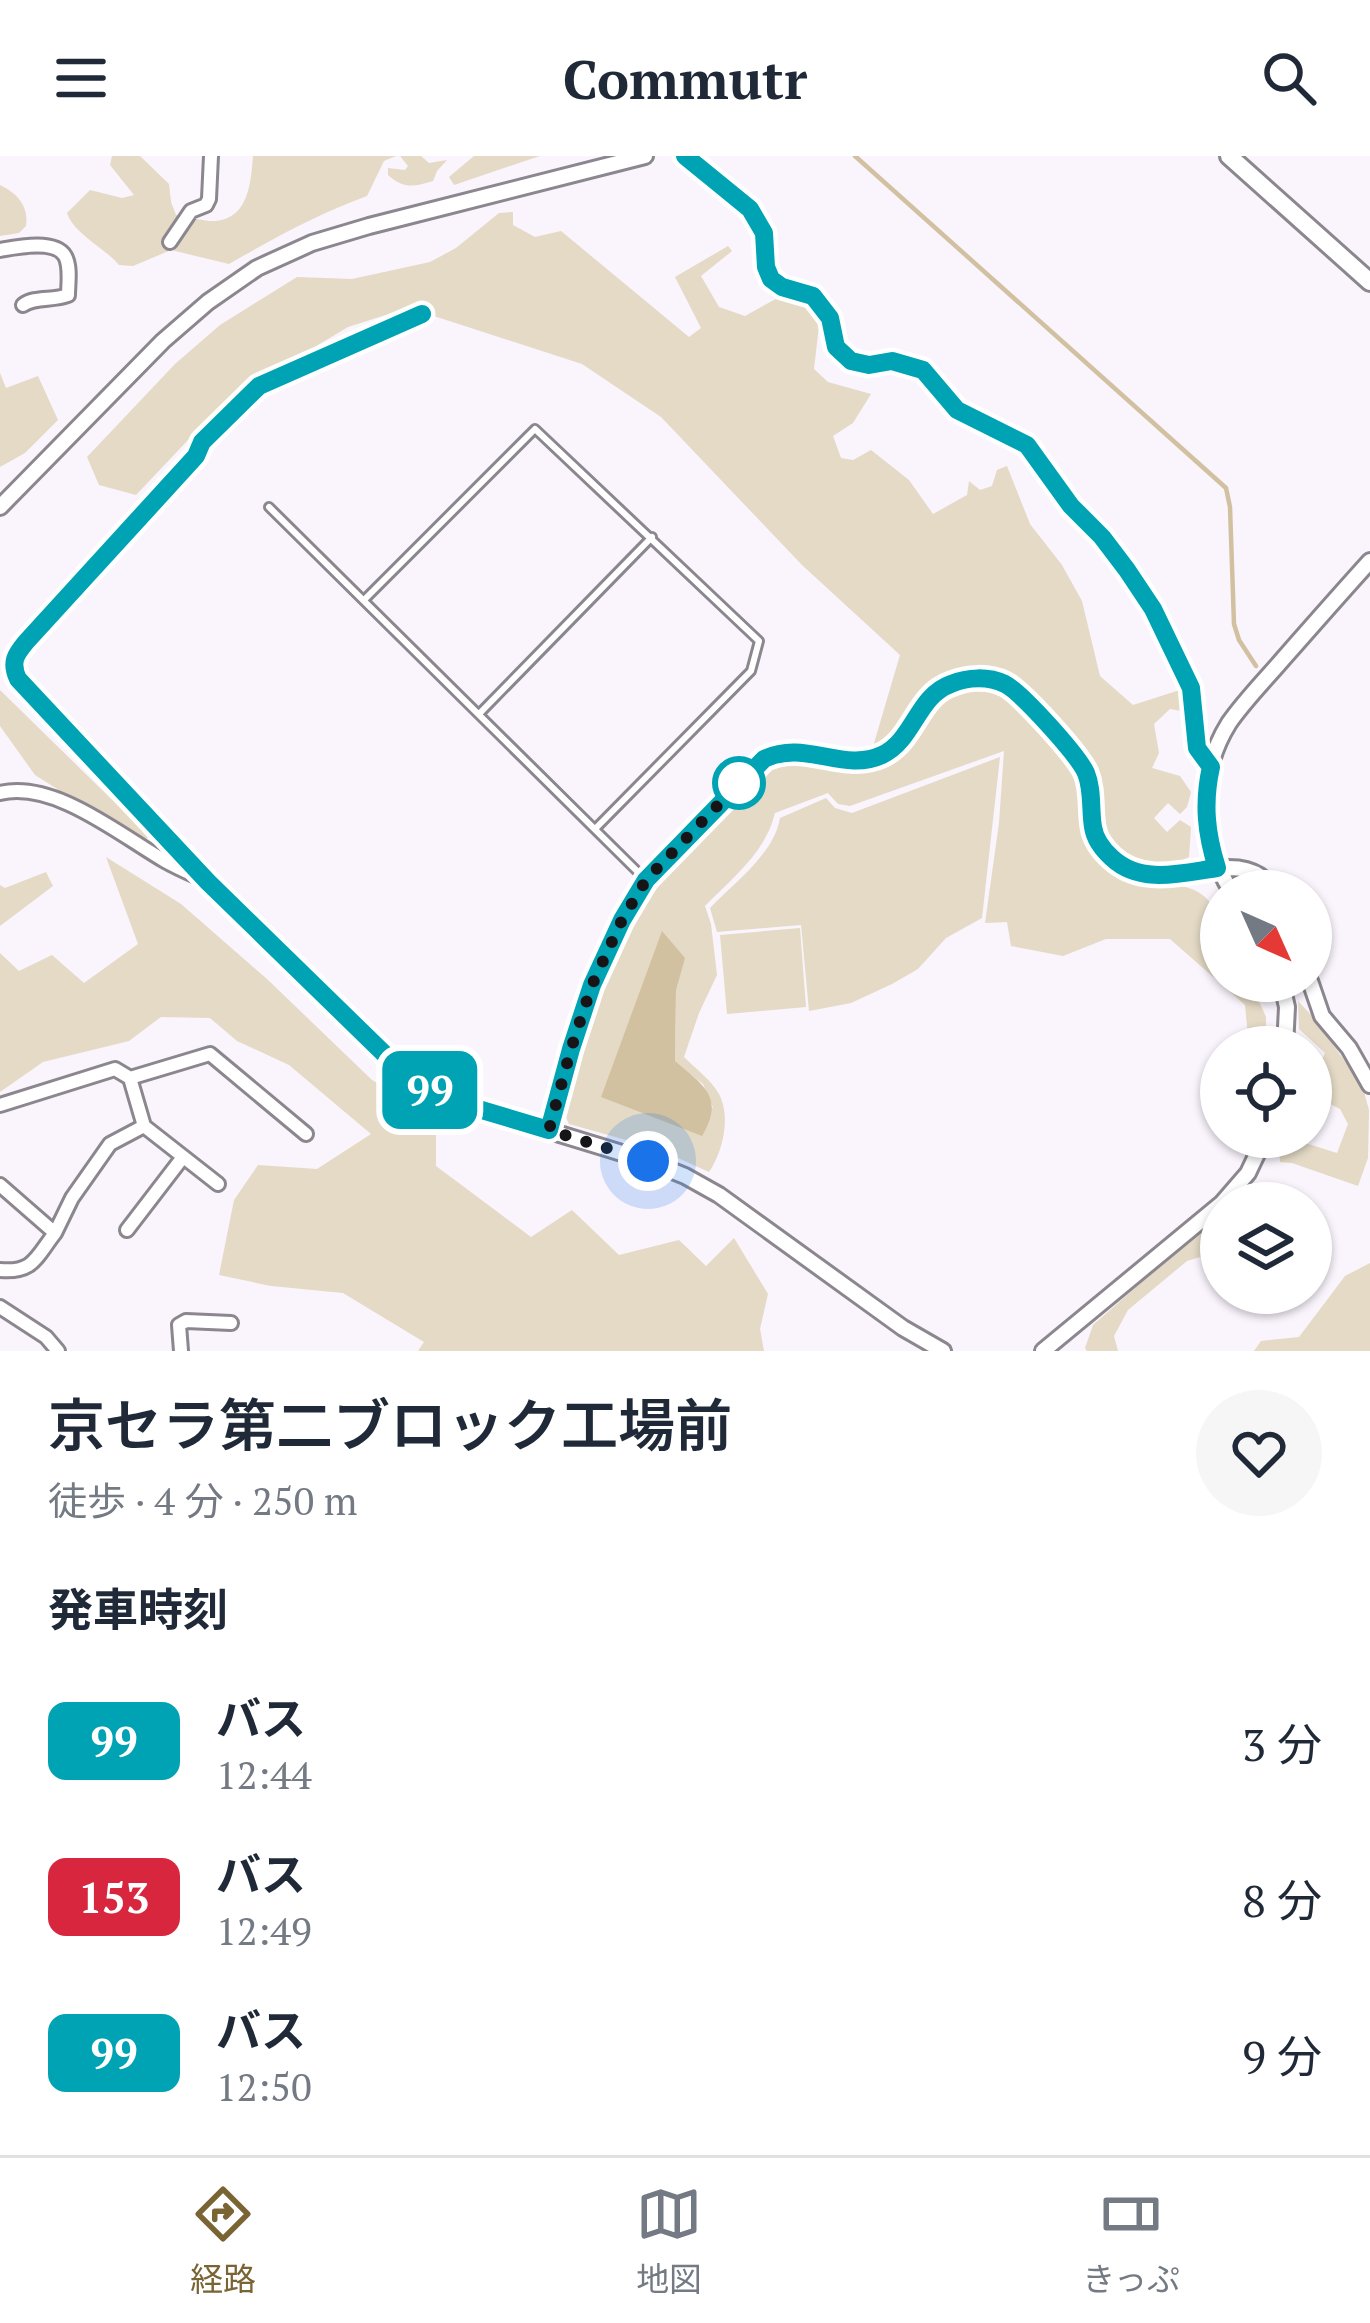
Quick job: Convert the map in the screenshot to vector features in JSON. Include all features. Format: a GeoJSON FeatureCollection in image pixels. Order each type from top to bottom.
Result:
{"type":"FeatureCollection","features":[{"type":"Feature","properties":{"kind":"main road"},"geometry":{"type":"LineString","coordinates":[[1229,156],[1370,282]]}},
{"type":"Feature","properties":{"kind":"street"},"geometry":{"type":"LineString","coordinates":[[170,242],[190,211],[209,199],[211,156]]}},
{"type":"Feature","properties":{"kind":"street"},"geometry":{"type":"LineString","coordinates":[[0,507],[163,341],[257,268],[312,243],[369,226],[645,156]]}},
{"type":"Feature","properties":{"kind":"street"},"geometry":{"type":"LineString","coordinates":[[685,156],[750,209],[764,233],[771,279],[813,296],[830,318],[836,347],[851,361],[869,365],[892,361],[923,370],[957,410],[1027,445],[1153,609],[1191,688],[1197,748],[1211,767]]}},
{"type":"Feature","properties":{"kind":"street"},"geometry":{"type":"LineString","coordinates":[[0,250],[57,248],[64,254],[68,296],[22,305]]}},
{"type":"Feature","properties":{"kind":"street"},"geometry":{"type":"LineString","coordinates":[[1217,868],[1207,831],[1206,787],[1226,728],[1370,561]]}},
{"type":"Feature","properties":{"kind":"street"},"geometry":{"type":"LineString","coordinates":[[549,1130],[592,985],[646,880],[764,759],[794,750],[848,759],[880,756],[906,734],[939,689],[982,678],[1008,685],[1078,758],[1090,787],[1094,835],[1115,861],[1138,873],[1164,876],[1217,868],[1248,870]]}},
{"type":"Feature","properties":{"kind":"street"},"geometry":{"type":"LineString","coordinates":[[0,793],[39,793],[68,803],[208,882],[406,1075],[445,1099],[685,1176],[943,1351]]}},
{"type":"Feature","properties":{"kind":"street"},"geometry":{"type":"LineString","coordinates":[[1317,1002],[1370,1084]]}},
{"type":"Feature","properties":{"kind":"street"},"geometry":{"type":"LineString","coordinates":[[130,1078],[210,1054],[306,1134]]}},
{"type":"Feature","properties":{"kind":"street"},"geometry":{"type":"LineString","coordinates":[[0,1105],[115,1069],[130,1078],[144,1126],[218,1184]]}},
{"type":"Feature","properties":{"kind":"street"},"geometry":{"type":"LineString","coordinates":[[0,1270],[23,1270],[35,1263],[110,1144],[144,1126]]}},
{"type":"Feature","properties":{"kind":"street"},"geometry":{"type":"LineString","coordinates":[[127,1230],[183,1157]]}},
{"type":"Feature","properties":{"kind":"street"},"geometry":{"type":"LineString","coordinates":[[0,1185],[55,1233]]}},
{"type":"Feature","properties":{"kind":"street"},"geometry":{"type":"LineString","coordinates":[[1042,1351],[1200,1220]]}},
{"type":"Feature","properties":{"kind":"street"},"geometry":{"type":"LineString","coordinates":[[0,1307],[46,1337],[58,1351]]}},
{"type":"Feature","properties":{"kind":"street"},"geometry":{"type":"LineString","coordinates":[[181,1351],[179,1325],[186,1321],[231,1323]]}},
{"type":"Feature","properties":{"kind":"lane"},"geometry":{"type":"LineString","coordinates":[[208,882],[18,679],[15,655],[196,456],[202,442],[259,386],[422,314]]}},
{"type":"Feature","properties":{"kind":"lane"},"geometry":{"type":"LineString","coordinates":[[364,600],[535,429],[759,641],[751,671],[596,829]]}},
{"type":"Feature","properties":{"kind":"lane"},"geometry":{"type":"LineString","coordinates":[[269,507],[646,880]]}},
{"type":"Feature","properties":{"kind":"lane"},"geometry":{"type":"LineString","coordinates":[[479,713],[652,537]]}},
{"type":"Feature","properties":{"kind":"shaded area"},"geometry":{"type":"Polygon","coordinates":[[[112,156],[140,156],[169,184],[176,215],[211,221],[227,218],[242,206],[253,156],[396,156],[384,161],[367,196],[229,264],[171,250],[133,266],[119,265],[67,213],[90,190],[122,198],[134,195],[110,165],[112,156]]]}},
{"type":"Feature","properties":{"kind":"shaded area"},"geometry":{"type":"Polygon","coordinates":[[[400,156],[421,156],[429,163],[447,160],[433,181],[409,186],[388,175],[388,168],[405,170],[408,166],[400,156]]]}},
{"type":"Feature","properties":{"kind":"shaded area"},"geometry":{"type":"Polygon","coordinates":[[[474,156],[540,156],[454,185],[449,177],[474,156]]]}},
{"type":"Feature","properties":{"kind":"shaded area"},"geometry":{"type":"Polygon","coordinates":[[[0,185],[24,206],[26,226],[19,233],[0,236],[0,185]]]}},
{"type":"Feature","properties":{"kind":"shaded area"},"geometry":{"type":"Polygon","coordinates":[[[513,212],[513,225],[535,237],[561,231],[689,337],[701,328],[675,277],[728,246],[732,251],[701,276],[719,307],[745,316],[783,295],[809,300],[820,317],[814,369],[828,382],[871,394],[853,423],[833,436],[841,458],[853,460],[871,450],[909,480],[933,514],[967,495],[969,481],[980,490],[992,486],[997,470],[1007,466],[1030,524],[1082,601],[1100,676],[1133,705],[1183,689],[1188,699],[1187,712],[1170,709],[1154,724],[1159,753],[1152,768],[1180,776],[1191,792],[1180,814],[1168,803],[1154,818],[1167,832],[1180,820],[1191,827],[1189,857],[1165,868],[1152,884],[1181,886],[1200,894],[1200,965],[1170,939],[1106,939],[1063,956],[1011,946],[1007,922],[985,923],[1004,751],[850,806],[838,804],[828,793],[775,813],[756,852],[705,906],[717,975],[684,1057],[712,1084],[723,1103],[724,1134],[709,1172],[658,1149],[569,1124],[564,1113],[601,995],[626,939],[658,886],[746,786],[770,766],[799,759],[860,770],[872,750],[900,655],[802,565],[661,417],[582,364],[434,316],[417,305],[348,327],[225,401],[136,495],[99,485],[87,457],[175,364],[220,325],[297,277],[352,279],[430,262],[456,248],[499,213],[513,212]],[[676,989],[602,1096],[713,1108],[703,1084],[675,1062],[676,989]]]}},
{"type":"Feature","properties":{"kind":"shaded area"},"geometry":{"type":"Polygon","coordinates":[[[0,373],[6,388],[38,376],[58,420],[25,453],[0,467],[0,373]]]}},
{"type":"Feature","properties":{"kind":"shaded area"},"geometry":{"type":"Polygon","coordinates":[[[0,690],[149,836],[143,843],[35,775],[0,726],[0,690]]]}},
{"type":"Feature","properties":{"kind":"shaded area"},"geometry":{"type":"Polygon","coordinates":[[[1000,757],[982,918],[946,938],[918,969],[851,1003],[809,1011],[801,925],[717,932],[710,908],[762,855],[780,818],[826,798],[835,808],[852,813],[1000,757]]]}},
{"type":"Feature","properties":{"kind":"shaded area"},"geometry":{"type":"Polygon","coordinates":[[[106,857],[181,904],[372,1080],[436,1117],[436,1166],[531,1237],[572,1210],[619,1255],[679,1240],[706,1266],[734,1238],[768,1294],[760,1329],[764,1351],[418,1351],[424,1342],[343,1293],[219,1275],[234,1200],[258,1165],[317,1169],[371,1134],[289,1065],[237,1041],[210,1018],[161,1017],[129,1041],[43,1062],[0,1092],[0,953],[19,971],[52,955],[84,983],[138,944],[106,857]]]}},
{"type":"Feature","properties":{"kind":"shaded area"},"geometry":{"type":"Polygon","coordinates":[[[46,872],[53,886],[0,926],[0,885],[5,888],[46,872]]]}},
{"type":"Feature","properties":{"kind":"shaded area"},"geometry":{"type":"Polygon","coordinates":[[[800,928],[806,1007],[727,1014],[720,935],[800,928]]]}},
{"type":"Feature","properties":{"kind":"shaded area"},"geometry":{"type":"Polygon","coordinates":[[[662,931],[685,958],[676,990],[675,1061],[708,1093],[712,1111],[702,1136],[601,1097],[662,931]]]}},
{"type":"Feature","properties":{"kind":"shaded area"},"geometry":{"type":"Polygon","coordinates":[[[1242,1002],[1259,1002],[1266,1026],[1247,1026],[1242,1002]]]}},
{"type":"Feature","properties":{"kind":"shaded area"},"geometry":{"type":"Polygon","coordinates":[[[1298,1002],[1319,1026],[1299,1026],[1298,1002]]]}},
{"type":"Feature","properties":{"kind":"shaded area"},"geometry":{"type":"Polygon","coordinates":[[[1332,1043],[1362,1085],[1369,1110],[1368,1158],[1358,1186],[1280,1162],[1280,1158],[1332,1158],[1348,1124],[1332,1105],[1332,1043]]]}},
{"type":"Feature","properties":{"kind":"shaded area"},"geometry":{"type":"Polygon","coordinates":[[[1200,1235],[1200,1257],[1187,1261],[1128,1310],[1114,1336],[1118,1351],[1087,1351],[1093,1325],[1200,1235]]]}},
{"type":"Feature","properties":{"kind":"shaded area"},"geometry":{"type":"Polygon","coordinates":[[[1370,1263],[1370,1351],[1254,1351],[1261,1341],[1299,1337],[1316,1314],[1332,1314],[1332,1293],[1345,1276],[1370,1263]]]}},
{"type":"Feature","properties":{"kind":"waterway"},"geometry":{"type":"LineString","coordinates":[[855,156],[1226,488],[1234,624],[1256,666]]}},
{"type":"Feature","properties":{"kind":"bus line","name":"99"},"geometry":{"type":"LineString","coordinates":[[422,314],[259,386],[202,442],[196,456],[26,642],[13,665],[18,679],[208,882],[406,1075],[445,1099],[549,1130],[592,985],[646,880],[764,759],[794,750],[860,760],[880,756],[906,734],[939,689],[966,679],[1008,685],[1078,758],[1090,787],[1094,835],[1115,861],[1138,873],[1164,876],[1217,868],[1205,808],[1211,767],[1197,748],[1191,688],[1153,609],[1127,570],[1071,506],[1027,445],[957,410],[923,370],[892,361],[869,365],[851,361],[836,347],[830,318],[813,296],[771,279],[764,233],[750,209],[685,156]]}},
{"type":"Feature","properties":{"kind":"route"},"geometry":{"type":"LineString","coordinates":[[648,1161],[549,1130],[592,985],[622,920],[646,880],[746,776],[739,783]]}}]}
